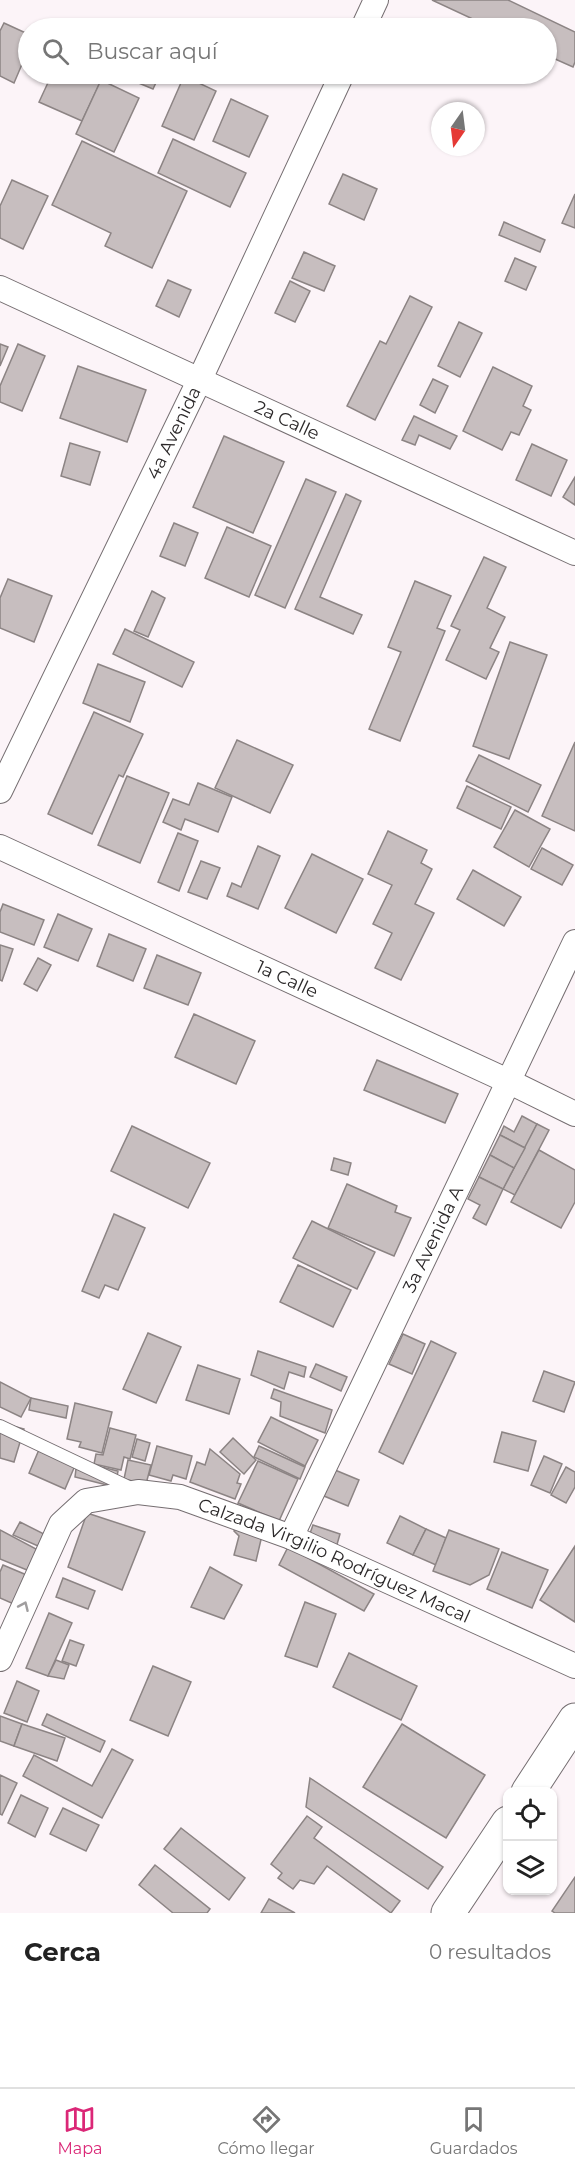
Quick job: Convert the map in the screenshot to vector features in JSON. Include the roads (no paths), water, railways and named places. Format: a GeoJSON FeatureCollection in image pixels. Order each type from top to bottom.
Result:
{"type":"FeatureCollection","features":[{"type":"Feature","properties":{"kind":"street"},"geometry":{"type":"LineString","coordinates":[[368,18],[376,0]]}},
{"type":"Feature","properties":{"kind":"street","name":"4a Avenida"},"geometry":{"type":"LineString","coordinates":[[0,791],[200,379],[337,84]]}},
{"type":"Feature","properties":{"kind":"street","name":"2a Calle"},"geometry":{"type":"LineString","coordinates":[[0,288],[575,553]]}},
{"type":"Feature","properties":{"kind":"street","name":"1a Calle"},"geometry":{"type":"LineString","coordinates":[[0,847],[575,1114]]}},
{"type":"Feature","properties":{"kind":"street","name":"3a Avenida A"},"geometry":{"type":"LineString","coordinates":[[291,1537],[575,942]]}},
{"type":"Feature","properties":{"kind":"street","name":"Calzada Virgilio Rodríguez Macal"},"geometry":{"type":"LineString","coordinates":[[0,1659],[61,1524],[86,1501],[138,1492],[180,1497],[291,1537],[575,1666]]}},
{"type":"Feature","properties":{"kind":"street"},"geometry":{"type":"LineString","coordinates":[[531,1787],[575,1720]]}},
{"type":"Feature","properties":{"kind":"street"},"geometry":{"type":"LineString","coordinates":[[448,1913],[503,1828]]}},
{"type":"Feature","properties":{"kind":"lane"},"geometry":{"type":"LineString","coordinates":[[0,1426],[138,1492]]}}]}
